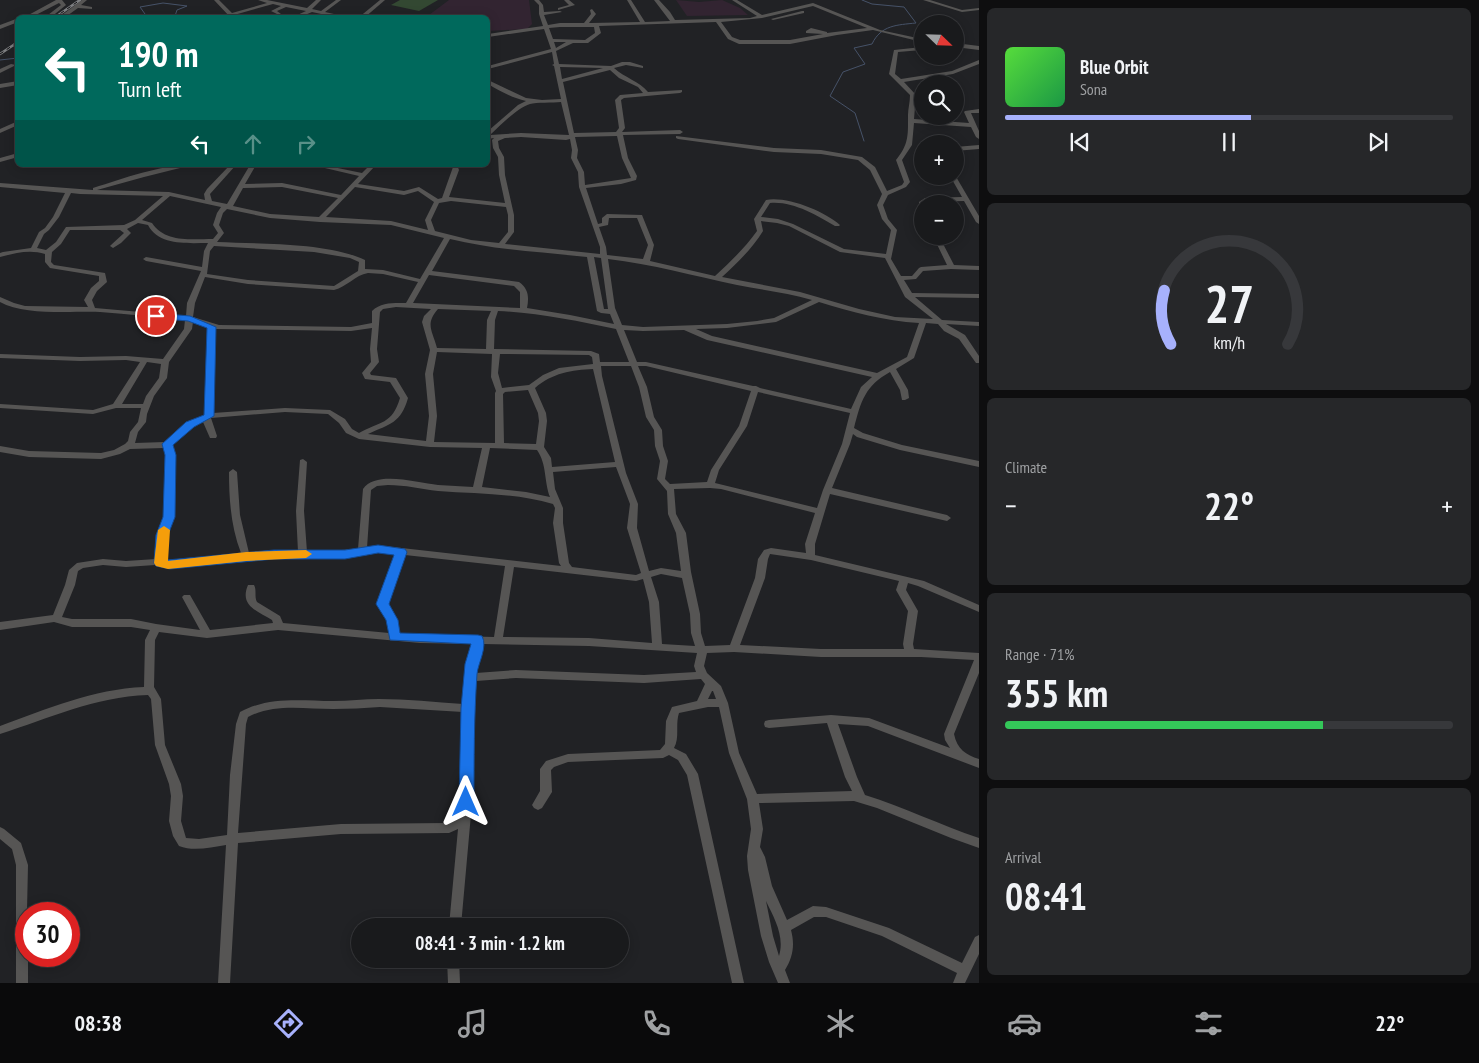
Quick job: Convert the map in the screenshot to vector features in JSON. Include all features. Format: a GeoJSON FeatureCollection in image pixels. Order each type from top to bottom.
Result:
{"type":"FeatureCollection","features":[{"type":"Feature","properties":{"kind":"street"},"geometry":{"type":"LineString","coordinates":[[0,0],[6,0]]}},
{"type":"Feature","properties":{"kind":"street"},"geometry":{"type":"LineString","coordinates":[[31,15],[60,0],[64,5],[50,15]]}},
{"type":"Feature","properties":{"kind":"street"},"geometry":{"type":"LineString","coordinates":[[64,15],[85,0]]}},
{"type":"Feature","properties":{"kind":"street"},"geometry":{"type":"LineString","coordinates":[[216,0],[231,15]]}},
{"type":"Feature","properties":{"kind":"street"},"geometry":{"type":"LineString","coordinates":[[260,0],[274,1],[338,15]]}},
{"type":"Feature","properties":{"kind":"street"},"geometry":{"type":"LineString","coordinates":[[299,15],[310,9],[319,0]]}},
{"type":"Feature","properties":{"kind":"street"},"geometry":{"type":"LineString","coordinates":[[323,11],[339,0]]}},
{"type":"Feature","properties":{"kind":"street"},"geometry":{"type":"LineString","coordinates":[[364,15],[383,0]]}},
{"type":"Feature","properties":{"kind":"street"},"geometry":{"type":"LineString","coordinates":[[536,0],[541,2],[542,16],[551,40],[575,150],[574,158],[581,172],[582,186],[603,246],[608,291],[613,312],[643,387],[650,417],[658,430],[659,446],[664,461],[661,479],[672,494],[673,520],[681,533],[686,575],[695,614],[696,633],[701,650],[699,666],[707,679],[717,689],[723,702],[734,753],[753,799],[757,829],[753,856],[754,870],[767,936],[784,983]]}},
{"type":"Feature","properties":{"kind":"street"},"geometry":{"type":"LineString","coordinates":[[542,16],[573,5],[566,0]]}},
{"type":"Feature","properties":{"kind":"street"},"geometry":{"type":"LineString","coordinates":[[629,0],[640,23]]}},
{"type":"Feature","properties":{"kind":"street"},"geometry":{"type":"LineString","coordinates":[[656,0],[673,21]]}},
{"type":"Feature","properties":{"kind":"street"},"geometry":{"type":"LineString","coordinates":[[734,0],[763,18]]}},
{"type":"Feature","properties":{"kind":"street"},"geometry":{"type":"LineString","coordinates":[[738,0],[743,5]]}},
{"type":"Feature","properties":{"kind":"street"},"geometry":{"type":"LineString","coordinates":[[803,0],[813,2],[873,29],[914,42]]}},
{"type":"Feature","properties":{"kind":"street"},"geometry":{"type":"LineString","coordinates":[[926,0],[963,11],[979,8]]}},
{"type":"Feature","properties":{"kind":"street"},"geometry":{"type":"LineString","coordinates":[[235,15],[274,1]]}},
{"type":"Feature","properties":{"kind":"street"},"geometry":{"type":"LineString","coordinates":[[763,18],[813,2]]}},
{"type":"Feature","properties":{"kind":"street"},"geometry":{"type":"LineString","coordinates":[[280,14],[273,11],[286,5]]}},
{"type":"Feature","properties":{"kind":"street"},"geometry":{"type":"LineString","coordinates":[[77,6],[90,8]]}},
{"type":"Feature","properties":{"kind":"street"},"geometry":{"type":"LineString","coordinates":[[592,10],[594,14],[586,23],[593,25],[598,33]]}},
{"type":"Feature","properties":{"kind":"street"},"geometry":{"type":"LineString","coordinates":[[490,35],[560,25],[750,19],[802,12]]}},
{"type":"Feature","properties":{"kind":"street"},"geometry":{"type":"LineString","coordinates":[[542,16],[560,25]]}},
{"type":"Feature","properties":{"kind":"street"},"geometry":{"type":"LineString","coordinates":[[717,20],[730,38],[735,41],[790,42],[830,34],[873,29]]}},
{"type":"Feature","properties":{"kind":"street"},"geometry":{"type":"LineString","coordinates":[[0,27],[15,21]]}},
{"type":"Feature","properties":{"kind":"street"},"geometry":{"type":"LineString","coordinates":[[551,40],[586,42],[598,33],[640,23]]}},
{"type":"Feature","properties":{"kind":"street"},"geometry":{"type":"LineString","coordinates":[[490,67],[553,50],[571,42]]}},
{"type":"Feature","properties":{"kind":"street"},"geometry":{"type":"LineString","coordinates":[[914,45],[899,49],[895,52],[892,74],[913,94],[911,145],[907,153],[899,160],[907,178],[906,185],[885,194],[880,205],[885,219],[894,230],[889,263],[908,295],[939,322],[967,342],[974,357],[979,362]]}},
{"type":"Feature","properties":{"kind":"street"},"geometry":{"type":"LineString","coordinates":[[964,46],[979,48]]}},
{"type":"Feature","properties":{"kind":"street"},"geometry":{"type":"LineString","coordinates":[[900,81],[953,72],[979,62]]}},
{"type":"Feature","properties":{"kind":"street"},"geometry":{"type":"LineString","coordinates":[[560,81],[622,64],[636,64],[641,67]]}},
{"type":"Feature","properties":{"kind":"street"},"geometry":{"type":"LineString","coordinates":[[0,71],[13,65]]}},
{"type":"Feature","properties":{"kind":"street"},"geometry":{"type":"LineString","coordinates":[[555,65],[611,68],[621,77],[640,86],[647,94]]}},
{"type":"Feature","properties":{"kind":"street"},"geometry":{"type":"LineString","coordinates":[[490,83],[529,102],[542,103],[564,100]]}},
{"type":"Feature","properties":{"kind":"street"},"geometry":{"type":"LineString","coordinates":[[0,86],[15,84]]}},
{"type":"Feature","properties":{"kind":"street"},"geometry":{"type":"LineString","coordinates":[[618,133],[622,128],[618,100],[623,96],[680,92]]}},
{"type":"Feature","properties":{"kind":"street"},"geometry":{"type":"LineString","coordinates":[[490,133],[520,106],[529,102]]}},
{"type":"Feature","properties":{"kind":"street"},"geometry":{"type":"LineString","coordinates":[[979,111],[967,111],[979,137]]}},
{"type":"Feature","properties":{"kind":"street"},"geometry":{"type":"LineString","coordinates":[[912,121],[975,126]]}},
{"type":"Feature","properties":{"kind":"street"},"geometry":{"type":"LineString","coordinates":[[0,131],[15,124]]}},
{"type":"Feature","properties":{"kind":"street"},"geometry":{"type":"LineString","coordinates":[[570,128],[585,133]]}},
{"type":"Feature","properties":{"kind":"street"},"geometry":{"type":"LineString","coordinates":[[490,135],[568,138],[572,135],[585,133],[679,134],[774,150],[821,152],[860,158],[876,172],[885,194]]}},
{"type":"Feature","properties":{"kind":"street"},"geometry":{"type":"LineString","coordinates":[[582,186],[634,179],[618,133]]}},
{"type":"Feature","properties":{"kind":"street"},"geometry":{"type":"LineString","coordinates":[[500,246],[511,232],[501,157],[497,152],[494,141],[503,137]]}},
{"type":"Feature","properties":{"kind":"street"},"geometry":{"type":"LineString","coordinates":[[964,148],[979,147]]}},
{"type":"Feature","properties":{"kind":"street"},"geometry":{"type":"LineString","coordinates":[[0,160],[15,156]]}},
{"type":"Feature","properties":{"kind":"street"},"geometry":{"type":"LineString","coordinates":[[82,192],[180,167]]}},
{"type":"Feature","properties":{"kind":"street"},"geometry":{"type":"LineString","coordinates":[[209,202],[208,190],[231,167]]}},
{"type":"Feature","properties":{"kind":"street"},"geometry":{"type":"LineString","coordinates":[[0,449],[29,454],[100,456],[117,452],[128,446],[132,441],[134,432],[142,422],[142,414],[146,406],[163,378],[165,362],[188,329],[191,303],[204,272],[207,251],[212,242],[222,232],[216,225],[220,213],[227,207],[252,167]]}},
{"type":"Feature","properties":{"kind":"street"},"geometry":{"type":"LineString","coordinates":[[323,167],[361,176]]}},
{"type":"Feature","properties":{"kind":"street"},"geometry":{"type":"LineString","coordinates":[[320,220],[371,167]]}},
{"type":"Feature","properties":{"kind":"street"},"geometry":{"type":"LineString","coordinates":[[444,199],[456,173],[455,167]]}},
{"type":"Feature","properties":{"kind":"street"},"geometry":{"type":"LineString","coordinates":[[0,185],[82,192],[169,194],[270,216],[391,223],[448,237],[500,246],[603,255],[646,262],[820,299],[858,311],[894,319],[979,324]]}},
{"type":"Feature","properties":{"kind":"street"},"geometry":{"type":"LineString","coordinates":[[241,186],[282,185],[343,197]]}},
{"type":"Feature","properties":{"kind":"street"},"geometry":{"type":"LineString","coordinates":[[354,185],[404,194],[419,189],[437,201]]}},
{"type":"Feature","properties":{"kind":"street"},"geometry":{"type":"LineString","coordinates":[[958,185],[979,222]]}},
{"type":"Feature","properties":{"kind":"street"},"geometry":{"type":"LineString","coordinates":[[33,250],[41,233],[47,229],[56,217],[69,191]]}},
{"type":"Feature","properties":{"kind":"street"},"geometry":{"type":"LineString","coordinates":[[0,255],[33,250],[48,252],[58,245],[66,231],[73,227],[122,228],[137,221],[169,194]]}},
{"type":"Feature","properties":{"kind":"street"},"geometry":{"type":"LineString","coordinates":[[432,232],[428,220],[437,201],[444,199],[508,205]]}},
{"type":"Feature","properties":{"kind":"street"},"geometry":{"type":"LineString","coordinates":[[717,278],[741,257],[753,242],[760,231],[757,219],[765,203],[774,200],[816,213],[837,225]]}},
{"type":"Feature","properties":{"kind":"street"},"geometry":{"type":"LineString","coordinates":[[596,226],[606,224],[605,218],[607,216],[640,216],[651,245],[646,262]]}},
{"type":"Feature","properties":{"kind":"street"},"geometry":{"type":"LineString","coordinates":[[757,219],[785,222],[842,251],[889,256]]}},
{"type":"Feature","properties":{"kind":"street"},"geometry":{"type":"LineString","coordinates":[[137,221],[150,224],[154,232],[174,239],[305,249],[351,256],[363,261],[361,272]]}},
{"type":"Feature","properties":{"kind":"street"},"geometry":{"type":"LineString","coordinates":[[113,246],[128,233],[122,228]]}},
{"type":"Feature","properties":{"kind":"street"},"geometry":{"type":"LineString","coordinates":[[47,229],[66,231]]}},
{"type":"Feature","properties":{"kind":"street"},"geometry":{"type":"LineString","coordinates":[[408,306],[448,237]]}},
{"type":"Feature","properties":{"kind":"street"},"geometry":{"type":"LineString","coordinates":[[940,245],[951,267]]}},
{"type":"Feature","properties":{"kind":"street"},"geometry":{"type":"LineString","coordinates":[[48,252],[48,264],[52,267],[104,274],[103,282],[94,290],[88,300],[92,309]]}},
{"type":"Feature","properties":{"kind":"street"},"geometry":{"type":"LineString","coordinates":[[590,254],[601,311],[613,312]]}},
{"type":"Feature","properties":{"kind":"street"},"geometry":{"type":"LineString","coordinates":[[146,259],[248,282],[334,288],[361,272],[375,270],[422,281]]}},
{"type":"Feature","properties":{"kind":"street"},"geometry":{"type":"LineString","coordinates":[[898,278],[914,278],[921,269],[979,268]]}},
{"type":"Feature","properties":{"kind":"street"},"geometry":{"type":"LineString","coordinates":[[428,273],[516,284],[524,292],[523,310]]}},
{"type":"Feature","properties":{"kind":"street"},"geometry":{"type":"LineString","coordinates":[[908,295],[979,296]]}},
{"type":"Feature","properties":{"kind":"street"},"geometry":{"type":"LineString","coordinates":[[0,299],[15,306],[40,310],[92,309],[190,319],[212,327],[352,330],[376,325]]}},
{"type":"Feature","properties":{"kind":"street"},"geometry":{"type":"LineString","coordinates":[[359,436],[391,423],[400,414],[404,398],[393,380],[368,377],[366,373],[374,362],[376,311],[380,307],[408,306],[523,310],[618,327],[643,329],[732,326],[776,320],[820,299]]}},
{"type":"Feature","properties":{"kind":"street"},"geometry":{"type":"LineString","coordinates":[[0,308],[15,306]]}},
{"type":"Feature","properties":{"kind":"street"},"geometry":{"type":"LineString","coordinates":[[430,444],[433,416],[429,374],[434,350],[426,322],[428,316],[436,307]]}},
{"type":"Feature","properties":{"kind":"street"},"geometry":{"type":"LineString","coordinates":[[495,310],[491,320],[494,375],[500,391],[498,408],[500,416],[497,430],[500,446]]}},
{"type":"Feature","properties":{"kind":"street"},"geometry":{"type":"LineString","coordinates":[[811,558],[810,544],[827,490],[846,444],[854,412],[867,384],[906,361],[913,354],[917,337],[924,321]]}},
{"type":"Feature","properties":{"kind":"street"},"geometry":{"type":"LineString","coordinates":[[212,327],[208,417],[213,436]]}},
{"type":"Feature","properties":{"kind":"street"},"geometry":{"type":"LineString","coordinates":[[683,327],[710,338],[878,376]]}},
{"type":"Feature","properties":{"kind":"street"},"geometry":{"type":"LineString","coordinates":[[434,350],[493,353],[591,353],[596,356],[599,381],[620,464],[634,504],[632,528],[654,602],[657,647]]}},
{"type":"Feature","properties":{"kind":"street"},"geometry":{"type":"LineString","coordinates":[[0,356],[165,362]]}},
{"type":"Feature","properties":{"kind":"street"},"geometry":{"type":"LineString","coordinates":[[116,406],[145,360]]}},
{"type":"Feature","properties":{"kind":"street"},"geometry":{"type":"LineString","coordinates":[[500,391],[531,387],[553,373],[580,367],[632,363],[646,364],[756,388],[854,412]]}},
{"type":"Feature","properties":{"kind":"street"},"geometry":{"type":"LineString","coordinates":[[892,369],[904,390],[905,398]]}},
{"type":"Feature","properties":{"kind":"street"},"geometry":{"type":"LineString","coordinates":[[531,387],[544,422],[540,447],[547,458],[551,489],[559,508],[558,523],[564,568]]}},
{"type":"Feature","properties":{"kind":"street"},"geometry":{"type":"LineString","coordinates":[[710,485],[715,470],[743,426],[756,388]]}},
{"type":"Feature","properties":{"kind":"street"},"geometry":{"type":"LineString","coordinates":[[0,406],[94,412],[116,406],[146,406]]}},
{"type":"Feature","properties":{"kind":"street"},"geometry":{"type":"LineString","coordinates":[[128,446],[167,444],[190,425],[208,417],[285,410],[330,412],[342,421],[349,431],[359,436],[430,444],[540,447]]}},
{"type":"Feature","properties":{"kind":"street"},"geometry":{"type":"LineString","coordinates":[[850,429],[858,434],[900,447],[979,464]]}},
{"type":"Feature","properties":{"kind":"street"},"geometry":{"type":"LineString","coordinates":[[160,563],[162,535],[169,517],[170,455],[167,444]]}},
{"type":"Feature","properties":{"kind":"street"},"geometry":{"type":"LineString","coordinates":[[477,489],[487,445]]}},
{"type":"Feature","properties":{"kind":"street"},"geometry":{"type":"LineString","coordinates":[[303,462],[300,511],[303,554]]}},
{"type":"Feature","properties":{"kind":"street"},"geometry":{"type":"LineString","coordinates":[[550,470],[620,464]]}},
{"type":"Feature","properties":{"kind":"street"},"geometry":{"type":"LineString","coordinates":[[233,472],[233,508],[238,535],[246,556]]}},
{"type":"Feature","properties":{"kind":"street"},"geometry":{"type":"LineString","coordinates":[[362,553],[367,489],[370,485],[390,482],[477,489],[531,495],[555,502]]}},
{"type":"Feature","properties":{"kind":"street"},"geometry":{"type":"LineString","coordinates":[[668,488],[710,485],[735,489],[821,512]]}},
{"type":"Feature","properties":{"kind":"street"},"geometry":{"type":"LineString","coordinates":[[531,495],[551,489]]}},
{"type":"Feature","properties":{"kind":"street"},"geometry":{"type":"LineString","coordinates":[[827,490],[946,518]]}},
{"type":"Feature","properties":{"kind":"street"},"geometry":{"type":"LineString","coordinates":[[807,509],[818,521]]}},
{"type":"Feature","properties":{"kind":"street"},"geometry":{"type":"LineString","coordinates":[[57,618],[77,567],[103,562],[126,564],[160,563],[170,565],[246,556],[362,553],[378,549],[510,564],[564,568],[636,578],[660,571],[686,575]]}},
{"type":"Feature","properties":{"kind":"street"},"geometry":{"type":"LineString","coordinates":[[394,637],[392,620],[382,604],[401,552]]}},
{"type":"Feature","properties":{"kind":"street"},"geometry":{"type":"LineString","coordinates":[[734,648],[760,578],[763,559],[767,552],[811,558],[905,579],[979,609]]}},
{"type":"Feature","properties":{"kind":"street"},"geometry":{"type":"LineString","coordinates":[[498,640],[510,564]]}},
{"type":"Feature","properties":{"kind":"street"},"geometry":{"type":"LineString","coordinates":[[905,579],[902,592],[913,614],[908,644],[910,653]]}},
{"type":"Feature","properties":{"kind":"street"},"geometry":{"type":"LineString","coordinates":[[251,587],[251,602],[276,618],[278,626]]}},
{"type":"Feature","properties":{"kind":"street"},"geometry":{"type":"LineString","coordinates":[[187,597],[207,634]]}},
{"type":"Feature","properties":{"kind":"street"},"geometry":{"type":"LineString","coordinates":[[0,626],[57,618],[72,623],[131,623],[207,634],[278,626],[394,637],[589,642],[701,650],[734,648],[821,653],[910,653],[979,659],[949,737],[939,749]]}},
{"type":"Feature","properties":{"kind":"street"},"geometry":{"type":"LineString","coordinates":[[156,628],[150,638],[149,687],[157,703],[160,745],[175,784],[177,796],[175,821],[181,840],[185,844],[341,830],[449,828],[464,821]]}},
{"type":"Feature","properties":{"kind":"street"},"geometry":{"type":"LineString","coordinates":[[456,918],[466,802],[468,708],[472,664],[478,640]]}},
{"type":"Feature","properties":{"kind":"street"},"geometry":{"type":"LineString","coordinates":[[471,677],[516,674],[644,679],[707,679]]}},
{"type":"Feature","properties":{"kind":"street"},"geometry":{"type":"LineString","coordinates":[[701,704],[707,679]]}},
{"type":"Feature","properties":{"kind":"street"},"geometry":{"type":"LineString","coordinates":[[0,730],[82,700],[138,691],[151,691]]}},
{"type":"Feature","properties":{"kind":"street"},"geometry":{"type":"LineString","coordinates":[[538,805],[546,792],[545,769],[550,764],[568,758],[660,754],[668,750],[672,739],[670,720],[676,710],[701,704],[723,702]]}},
{"type":"Feature","properties":{"kind":"street"},"geometry":{"type":"LineString","coordinates":[[224,983],[241,724],[244,716],[248,712],[269,705],[380,703],[468,708]]}},
{"type":"Feature","properties":{"kind":"street"},"geometry":{"type":"LineString","coordinates":[[831,719],[851,778],[861,798]]}},
{"type":"Feature","properties":{"kind":"street"},"geometry":{"type":"LineString","coordinates":[[769,724],[831,719],[869,722],[979,764]]}},
{"type":"Feature","properties":{"kind":"street"},"geometry":{"type":"LineString","coordinates":[[949,737],[962,758]]}},
{"type":"Feature","properties":{"kind":"street"},"geometry":{"type":"LineString","coordinates":[[668,750],[682,757],[692,774],[738,983]]}},
{"type":"Feature","properties":{"kind":"street"},"geometry":{"type":"LineString","coordinates":[[753,799],[848,796],[861,798],[979,843]]}},
{"type":"Feature","properties":{"kind":"street"},"geometry":{"type":"LineString","coordinates":[[449,828],[463,834]]}},
{"type":"Feature","properties":{"kind":"street"},"geometry":{"type":"LineString","coordinates":[[0,832],[17,846],[22,865],[22,983]]}},
{"type":"Feature","properties":{"kind":"street"},"geometry":{"type":"LineString","coordinates":[[755,848],[770,900],[786,927],[787,950],[778,969]]}},
{"type":"Feature","properties":{"kind":"street"},"geometry":{"type":"LineString","coordinates":[[786,927],[813,911],[826,912],[899,938],[962,977],[979,941]]}},
{"type":"Feature","properties":{"kind":"street"},"geometry":{"type":"LineString","coordinates":[[453,968],[454,983]]}},
{"type":"Feature","properties":{"kind":"shaded area"},"geometry":{"type":"Polygon","coordinates":[[[449,0],[529,0],[532,24],[527,29],[490,31],[490,15],[429,15],[449,0]]]}},
{"type":"Feature","properties":{"kind":"shaded area"},"geometry":{"type":"Polygon","coordinates":[[[676,0],[699,2],[722,0],[740,8],[748,15],[687,16],[676,0]]]}},
{"type":"Feature","properties":{"kind":"green space"},"geometry":{"type":"Polygon","coordinates":[[[400,0],[438,0],[419,11],[391,5],[400,0]]]}},
{"type":"Feature","properties":{"kind":"waterway"},"geometry":{"type":"LineString","coordinates":[[862,0],[872,4],[904,7],[916,23],[890,27],[880,33],[872,44],[854,48],[865,64],[843,72],[830,96],[855,113],[864,141]]}},
{"type":"Feature","properties":{"kind":"waterway"},"geometry":{"type":"LineString","coordinates":[[143,15],[145,14],[140,7],[163,3],[187,6],[177,10],[175,15]]}},
{"type":"Feature","properties":{"kind":"waterway"},"geometry":{"type":"LineString","coordinates":[[0,60],[15,58]]}},
{"type":"Feature","properties":{"kind":"railway"},"geometry":{"type":"LineString","coordinates":[[58,15],[80,0]]}},
{"type":"Feature","properties":{"kind":"railway"},"geometry":{"type":"LineString","coordinates":[[0,54],[15,44]]}},
{"type":"Feature","properties":{"kind":"slow traffic"},"geometry":{"type":"LineString","coordinates":[[164,530],[160,563],[168,565],[246,556],[306,554]]}},
{"type":"Feature","properties":{"kind":"route"},"geometry":{"type":"LineString","coordinates":[[156,316],[190,319],[212,327],[209,416],[190,425],[167,444],[170,455],[169,517],[162,535],[160,563],[170,565],[193,561],[274,554],[345,554],[378,549],[401,552],[382,604],[392,620],[394,637],[478,640],[472,664],[468,708],[466,802]]}}]}
